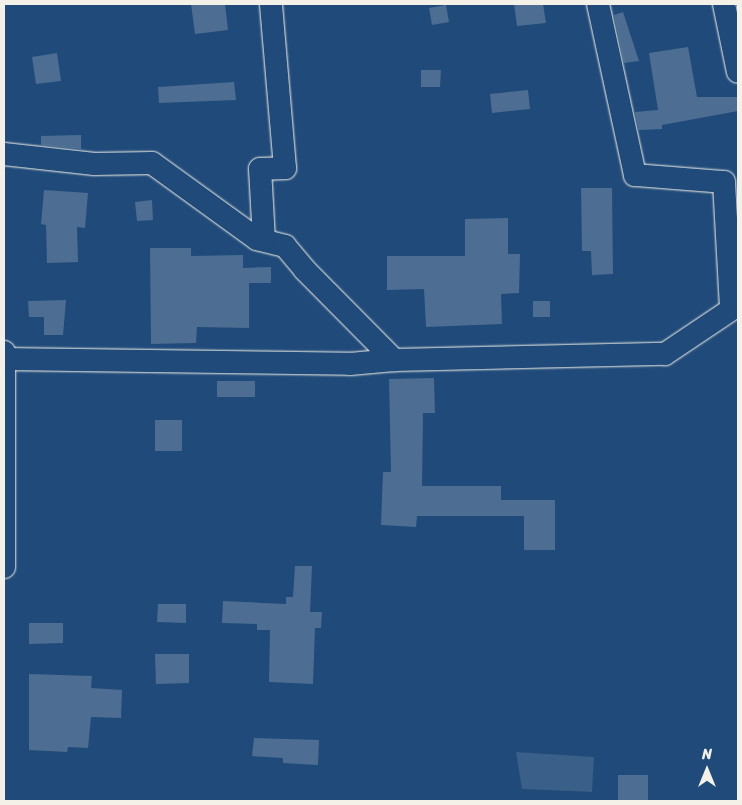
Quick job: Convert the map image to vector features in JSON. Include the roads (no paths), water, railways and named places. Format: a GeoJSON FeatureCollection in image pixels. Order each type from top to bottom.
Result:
{"type":"FeatureCollection","features":[{"type":"Feature","properties":{"kind":"street"},"geometry":{"type":"LineString","coordinates":[[264,240],[260,169],[285,168],[272,4]]}},
{"type":"Feature","properties":{"kind":"street"},"geometry":{"type":"LineString","coordinates":[[4,359],[350,364],[394,360],[665,354],[735,307],[724,182],[635,176],[598,4]]}},
{"type":"Feature","properties":{"kind":"street"},"geometry":{"type":"LineString","coordinates":[[724,4],[738,72]]}},
{"type":"Feature","properties":{"kind":"street"},"geometry":{"type":"LineString","coordinates":[[4,154],[94,164],[152,162],[257,238],[285,246],[305,270],[394,360]]}},
{"type":"Feature","properties":{"kind":"street"},"geometry":{"type":"LineString","coordinates":[[4,352],[4,567]]}}]}
